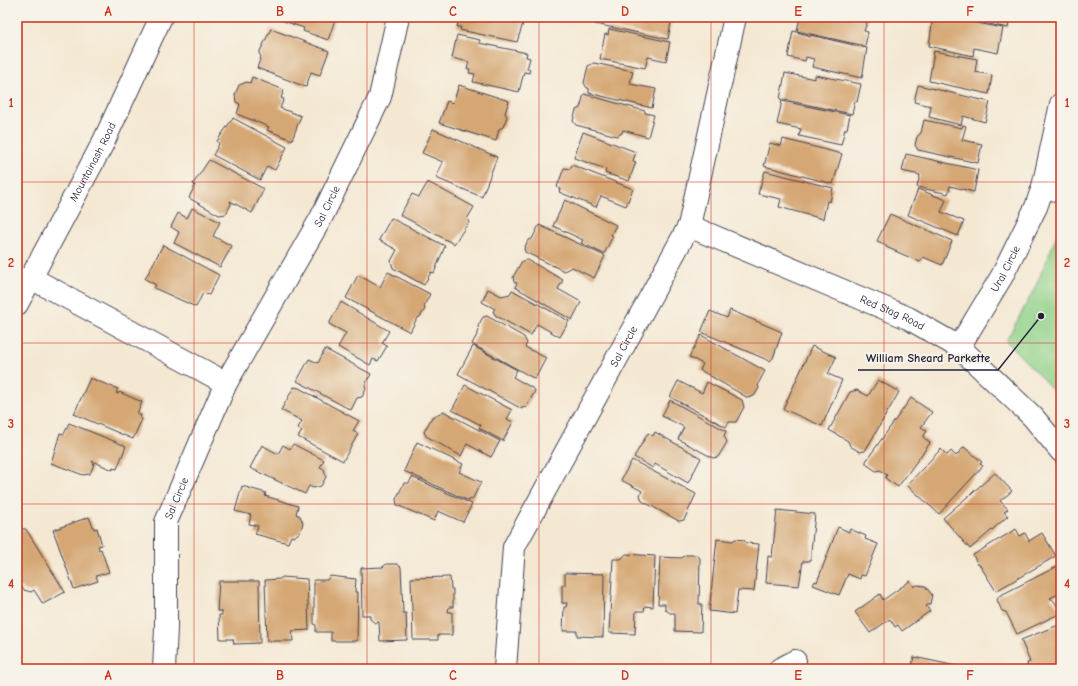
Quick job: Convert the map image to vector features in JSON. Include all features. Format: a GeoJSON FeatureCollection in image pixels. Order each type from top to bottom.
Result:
{"type":"FeatureCollection","features":[{"type":"Feature","properties":{"kind":"street","name":"Mountainash Road"},"geometry":{"type":"LineString","coordinates":[[17,304],[24,274],[103,143],[161,17]]}},
{"type":"Feature","properties":{"kind":"street","name":"Sal Circle"},"geometry":{"type":"LineString","coordinates":[[164,669],[166,628],[166,522],[226,383],[321,218],[380,97],[398,17]]}},
{"type":"Feature","properties":{"kind":"street","name":"Sal Circle"},"geometry":{"type":"LineString","coordinates":[[505,669],[514,547],[689,226],[735,17]]}},
{"type":"Feature","properties":{"kind":"street","name":"Ural Circle"},"geometry":{"type":"LineString","coordinates":[[959,347],[1002,276],[1036,207],[1052,189],[1061,104]]}},
{"type":"Feature","properties":{"kind":"street","name":"Red Stag Road"},"geometry":{"type":"LineString","coordinates":[[689,226],[908,318],[959,347],[1033,417],[1061,451]]}},
{"type":"Feature","properties":{"kind":"street"},"geometry":{"type":"LineString","coordinates":[[24,274],[226,383]]}},
{"type":"Feature","properties":{"kind":"green space"},"geometry":{"type":"Polygon","coordinates":[[[1059,230],[1061,231],[1061,398],[1006,341],[1034,290],[1059,230]]]}},
{"type":"Feature","properties":{"kind":"building"},"geometry":{"type":"Polygon","coordinates":[[[272,17],[336,17],[328,40],[303,31],[304,28],[272,17]]]}},
{"type":"Feature","properties":{"kind":"building"},"geometry":{"type":"Polygon","coordinates":[[[459,17],[525,17],[517,42],[460,30],[461,27],[457,27],[459,17]]]}},
{"type":"Feature","properties":{"kind":"building"},"geometry":{"type":"Polygon","coordinates":[[[596,17],[672,17],[668,39],[595,24],[596,17]]]}},
{"type":"Feature","properties":{"kind":"building"},"geometry":{"type":"Polygon","coordinates":[[[800,17],[869,17],[864,31],[868,32],[865,46],[797,31],[800,17]]]}},
{"type":"Feature","properties":{"kind":"building"},"geometry":{"type":"Polygon","coordinates":[[[933,17],[945,17],[1003,28],[998,53],[974,48],[973,56],[929,46],[933,17]]]}},
{"type":"Feature","properties":{"kind":"building"},"geometry":{"type":"Polygon","coordinates":[[[956,17],[1010,17],[1008,28],[956,17]]]}},
{"type":"Feature","properties":{"kind":"building"},"geometry":{"type":"Polygon","coordinates":[[[271,29],[329,51],[320,75],[311,72],[306,87],[257,68],[261,57],[259,53],[271,29]]]}},
{"type":"Feature","properties":{"kind":"building"},"geometry":{"type":"Polygon","coordinates":[[[609,29],[670,42],[666,61],[648,57],[645,68],[600,59],[605,34],[608,35],[609,29]]]}},
{"type":"Feature","properties":{"kind":"building"},"geometry":{"type":"Polygon","coordinates":[[[793,31],[808,35],[807,36],[810,37],[810,35],[867,48],[862,78],[812,67],[814,59],[806,57],[805,61],[788,57],[793,31]]]}},
{"type":"Feature","properties":{"kind":"building"},"geometry":{"type":"Polygon","coordinates":[[[457,35],[480,40],[479,43],[527,53],[526,57],[530,58],[527,69],[530,69],[529,73],[524,72],[519,92],[473,82],[475,74],[469,73],[470,69],[467,69],[469,62],[452,58],[457,35]]]}},
{"type":"Feature","properties":{"kind":"building"},"geometry":{"type":"Polygon","coordinates":[[[934,51],[977,59],[975,72],[992,75],[989,94],[929,81],[934,51]]]}},
{"type":"Feature","properties":{"kind":"building"},"geometry":{"type":"Polygon","coordinates":[[[594,63],[633,71],[630,84],[656,89],[652,108],[589,93],[589,88],[587,88],[584,83],[588,66],[594,63]]]}},
{"type":"Feature","properties":{"kind":"building"},"geometry":{"type":"Polygon","coordinates":[[[785,73],[815,79],[815,75],[861,84],[857,102],[855,101],[852,114],[780,99],[785,73]]]}},
{"type":"Feature","properties":{"kind":"building"},"geometry":{"type":"Polygon","coordinates":[[[252,77],[284,90],[281,98],[284,99],[280,108],[301,116],[292,140],[267,130],[269,127],[237,114],[240,104],[236,102],[235,95],[239,85],[247,82],[250,83],[252,77]]]}},
{"type":"Feature","properties":{"kind":"building"},"geometry":{"type":"Polygon","coordinates":[[[459,85],[509,101],[505,113],[507,117],[503,127],[499,129],[496,141],[439,123],[447,101],[453,103],[459,85]]]}},
{"type":"Feature","properties":{"kind":"building"},"geometry":{"type":"Polygon","coordinates":[[[918,85],[990,102],[985,122],[963,116],[961,125],[929,117],[931,106],[914,102],[918,85]]]}},
{"type":"Feature","properties":{"kind":"building"},"geometry":{"type":"Polygon","coordinates":[[[584,94],[645,111],[645,113],[654,115],[648,137],[623,130],[622,133],[617,136],[576,125],[573,121],[576,110],[580,108],[584,94]]]}},
{"type":"Feature","properties":{"kind":"building"},"geometry":{"type":"Polygon","coordinates":[[[782,101],[850,115],[841,145],[799,136],[801,129],[777,124],[782,101]]]}},
{"type":"Feature","properties":{"kind":"building"},"geometry":{"type":"Polygon","coordinates":[[[233,118],[287,147],[275,170],[267,166],[260,180],[213,155],[219,144],[217,141],[233,118]]]}},
{"type":"Feature","properties":{"kind":"building"},"geometry":{"type":"Polygon","coordinates":[[[924,120],[962,128],[963,125],[966,126],[962,140],[982,144],[978,163],[918,150],[915,145],[917,137],[921,133],[924,120]]]}},
{"type":"Feature","properties":{"kind":"building"},"geometry":{"type":"Polygon","coordinates":[[[433,129],[497,157],[482,197],[436,178],[443,162],[422,153],[433,129]]]}},
{"type":"Feature","properties":{"kind":"building"},"geometry":{"type":"Polygon","coordinates":[[[583,132],[636,152],[633,161],[636,162],[629,181],[605,173],[606,169],[574,158],[583,132]]]}},
{"type":"Feature","properties":{"kind":"building"},"geometry":{"type":"Polygon","coordinates":[[[783,139],[842,154],[833,184],[764,166],[770,143],[781,146],[783,139]]]}},
{"type":"Feature","properties":{"kind":"building"},"geometry":{"type":"Polygon","coordinates":[[[906,154],[978,170],[974,192],[950,186],[948,194],[917,187],[920,175],[902,171],[906,154]]]}},
{"type":"Feature","properties":{"kind":"building"},"geometry":{"type":"Polygon","coordinates":[[[209,160],[264,189],[252,213],[230,201],[231,204],[226,214],[219,215],[189,198],[195,185],[193,184],[209,160]]]}},
{"type":"Feature","properties":{"kind":"building"},"geometry":{"type":"Polygon","coordinates":[[[572,165],[633,189],[626,206],[601,196],[596,207],[559,192],[560,189],[557,187],[564,168],[570,169],[572,165]]]}},
{"type":"Feature","properties":{"kind":"building"},"geometry":{"type":"Polygon","coordinates":[[[765,171],[833,188],[830,202],[827,201],[823,219],[779,207],[781,199],[758,194],[765,171]]]}},
{"type":"Feature","properties":{"kind":"building"},"geometry":{"type":"Polygon","coordinates":[[[428,182],[474,207],[467,219],[469,222],[454,244],[400,215],[412,194],[419,197],[428,182]]]}},
{"type":"Feature","properties":{"kind":"building"},"geometry":{"type":"Polygon","coordinates":[[[918,189],[946,200],[941,212],[964,221],[958,236],[908,215],[918,189]]]}},
{"type":"Feature","properties":{"kind":"building"},"geometry":{"type":"Polygon","coordinates":[[[565,200],[616,225],[611,235],[613,236],[604,254],[581,243],[583,240],[553,226],[565,200]]]}},
{"type":"Feature","properties":{"kind":"building"},"geometry":{"type":"Polygon","coordinates":[[[192,208],[220,222],[213,236],[232,246],[220,267],[174,243],[179,232],[171,227],[178,213],[187,218],[192,208]]]}},
{"type":"Feature","properties":{"kind":"building"},"geometry":{"type":"Polygon","coordinates":[[[890,214],[952,241],[942,265],[923,257],[920,262],[886,247],[886,245],[877,241],[890,214]]]}},
{"type":"Feature","properties":{"kind":"building"},"geometry":{"type":"Polygon","coordinates":[[[391,218],[445,246],[434,273],[431,272],[424,285],[393,268],[391,261],[397,250],[379,240],[391,218]]]}},
{"type":"Feature","properties":{"kind":"building"},"geometry":{"type":"Polygon","coordinates":[[[539,225],[605,256],[594,278],[572,267],[564,271],[525,252],[524,249],[528,240],[532,239],[539,225]]]}},
{"type":"Feature","properties":{"kind":"building"},"geometry":{"type":"Polygon","coordinates":[[[163,245],[219,275],[209,295],[203,293],[196,307],[154,288],[156,285],[145,279],[163,245]]]}},
{"type":"Feature","properties":{"kind":"building"},"geometry":{"type":"Polygon","coordinates":[[[528,260],[563,280],[558,289],[581,302],[572,320],[515,287],[517,283],[514,282],[513,277],[522,261],[528,260]]]}},
{"type":"Feature","properties":{"kind":"building"},"geometry":{"type":"Polygon","coordinates":[[[388,272],[430,294],[424,306],[425,309],[420,317],[417,318],[410,332],[346,298],[358,275],[380,287],[388,272]]]}},
{"type":"Feature","properties":{"kind":"building"},"geometry":{"type":"Polygon","coordinates":[[[488,289],[501,296],[510,294],[512,290],[569,321],[560,337],[537,324],[531,335],[495,315],[493,311],[495,309],[482,302],[488,289]]]}},
{"type":"Feature","properties":{"kind":"building"},"geometry":{"type":"Polygon","coordinates":[[[341,302],[389,331],[382,343],[387,346],[378,361],[373,359],[370,365],[338,347],[346,333],[329,324],[341,302]]]}},
{"type":"Feature","properties":{"kind":"building"},"geometry":{"type":"Polygon","coordinates":[[[730,310],[782,332],[773,358],[770,361],[701,332],[710,311],[727,318],[730,310]]]}},
{"type":"Feature","properties":{"kind":"building"},"geometry":{"type":"Polygon","coordinates":[[[487,316],[524,337],[527,343],[525,347],[546,358],[535,379],[472,344],[479,331],[478,326],[483,317],[487,316]]]}},
{"type":"Feature","properties":{"kind":"building"},"geometry":{"type":"Polygon","coordinates":[[[701,335],[765,371],[758,384],[759,388],[754,396],[748,398],[700,370],[703,364],[689,357],[701,335]]]}},
{"type":"Feature","properties":{"kind":"building"},"geometry":{"type":"Polygon","coordinates":[[[473,346],[517,370],[513,377],[534,389],[535,391],[526,408],[523,407],[522,409],[458,374],[473,346]]]}},
{"type":"Feature","properties":{"kind":"building"},"geometry":{"type":"Polygon","coordinates":[[[812,346],[836,357],[828,374],[842,380],[822,426],[783,409],[812,346]]]}},
{"type":"Feature","properties":{"kind":"building"},"geometry":{"type":"Polygon","coordinates":[[[325,349],[371,374],[365,385],[366,389],[362,397],[357,398],[351,410],[297,381],[309,359],[318,363],[325,349]]]}},
{"type":"Feature","properties":{"kind":"building"},"geometry":{"type":"Polygon","coordinates":[[[90,378],[118,389],[116,393],[118,394],[119,392],[142,402],[137,414],[141,415],[140,418],[142,419],[133,439],[74,414],[90,378]]]}},
{"type":"Feature","properties":{"kind":"building"},"geometry":{"type":"Polygon","coordinates":[[[878,380],[899,392],[865,451],[860,452],[850,446],[848,441],[829,430],[850,392],[857,390],[868,396],[878,380]]]}},
{"type":"Feature","properties":{"kind":"building"},"geometry":{"type":"Polygon","coordinates":[[[678,381],[702,393],[707,382],[742,400],[744,407],[736,422],[729,422],[726,427],[670,397],[678,381]]]}},
{"type":"Feature","properties":{"kind":"building"},"geometry":{"type":"Polygon","coordinates":[[[465,385],[512,410],[507,419],[513,422],[503,441],[479,428],[481,425],[452,410],[465,385]]]}},
{"type":"Feature","properties":{"kind":"building"},"geometry":{"type":"Polygon","coordinates":[[[294,387],[299,388],[359,421],[353,431],[358,434],[343,461],[298,437],[302,431],[298,428],[302,421],[281,410],[294,387]]]}},
{"type":"Feature","properties":{"kind":"building"},"geometry":{"type":"Polygon","coordinates":[[[911,398],[932,412],[921,427],[927,431],[923,437],[930,443],[898,487],[885,478],[887,475],[880,470],[876,471],[866,464],[866,461],[911,398]]]}},
{"type":"Feature","properties":{"kind":"building"},"geometry":{"type":"Polygon","coordinates":[[[670,400],[726,431],[724,436],[727,442],[718,457],[713,458],[678,439],[684,427],[662,416],[670,400]]]}},
{"type":"Feature","properties":{"kind":"building"},"geometry":{"type":"Polygon","coordinates":[[[443,411],[500,441],[491,457],[467,444],[461,456],[426,436],[424,432],[432,417],[441,414],[443,411]]]}},
{"type":"Feature","properties":{"kind":"building"},"geometry":{"type":"Polygon","coordinates":[[[69,423],[126,446],[117,469],[113,468],[113,470],[92,461],[94,464],[90,474],[83,475],[51,463],[60,433],[64,434],[69,423]]]}},
{"type":"Feature","properties":{"kind":"building"},"geometry":{"type":"Polygon","coordinates":[[[655,432],[701,458],[688,483],[655,464],[653,468],[634,457],[648,433],[653,436],[655,432]]]}},
{"type":"Feature","properties":{"kind":"building"},"geometry":{"type":"Polygon","coordinates":[[[417,442],[463,464],[459,472],[481,482],[472,500],[470,499],[469,501],[404,471],[417,442]]]}},
{"type":"Feature","properties":{"kind":"building"},"geometry":{"type":"Polygon","coordinates":[[[293,444],[324,460],[320,467],[324,469],[326,477],[321,486],[313,488],[309,486],[305,494],[250,468],[262,445],[278,454],[283,445],[290,449],[293,444]]]}},
{"type":"Feature","properties":{"kind":"building"},"geometry":{"type":"Polygon","coordinates":[[[964,447],[982,462],[980,464],[983,466],[939,514],[907,485],[941,449],[947,455],[951,451],[956,456],[964,447]]]}},
{"type":"Feature","properties":{"kind":"building"},"geometry":{"type":"Polygon","coordinates":[[[632,460],[696,494],[684,520],[679,521],[642,501],[640,495],[642,491],[621,480],[632,460]]]}},
{"type":"Feature","properties":{"kind":"building"},"geometry":{"type":"Polygon","coordinates":[[[995,473],[1012,491],[1000,501],[1008,509],[1004,512],[1008,516],[970,549],[943,518],[995,473]]]}},
{"type":"Feature","properties":{"kind":"building"},"geometry":{"type":"Polygon","coordinates":[[[412,477],[472,504],[463,522],[438,511],[434,521],[397,505],[396,499],[404,483],[409,483],[412,477]]]}},
{"type":"Feature","properties":{"kind":"building"},"geometry":{"type":"Polygon","coordinates":[[[242,486],[266,493],[265,496],[298,506],[296,514],[300,516],[303,523],[300,532],[294,537],[291,536],[288,543],[255,534],[258,526],[249,524],[251,515],[235,511],[242,486]]]}},
{"type":"Feature","properties":{"kind":"building"},"geometry":{"type":"Polygon","coordinates":[[[777,510],[815,514],[810,561],[803,561],[799,586],[766,583],[768,556],[772,557],[777,510]]]}},
{"type":"Feature","properties":{"kind":"building"},"geometry":{"type":"Polygon","coordinates":[[[89,517],[94,529],[97,528],[102,545],[98,546],[99,550],[101,549],[109,572],[96,576],[98,581],[74,589],[53,530],[89,517]]]}},
{"type":"Feature","properties":{"kind":"building"},"geometry":{"type":"Polygon","coordinates":[[[838,527],[849,532],[850,529],[866,536],[865,539],[878,544],[865,576],[861,575],[860,579],[848,574],[839,595],[813,585],[815,581],[817,582],[838,527]]]}},
{"type":"Feature","properties":{"kind":"building"},"geometry":{"type":"Polygon","coordinates":[[[22,529],[26,529],[65,592],[43,604],[34,590],[31,592],[24,590],[22,587],[17,589],[17,532],[22,529]]]}},
{"type":"Feature","properties":{"kind":"building"},"geometry":{"type":"Polygon","coordinates":[[[1016,529],[1020,536],[1025,533],[1029,541],[1042,533],[1056,556],[996,591],[973,555],[1016,529]]]}},
{"type":"Feature","properties":{"kind":"building"},"geometry":{"type":"Polygon","coordinates":[[[717,539],[733,541],[735,539],[744,540],[746,543],[759,544],[754,591],[738,590],[735,614],[709,611],[717,539]]]}},
{"type":"Feature","properties":{"kind":"building"},"geometry":{"type":"Polygon","coordinates":[[[626,554],[655,556],[653,607],[645,606],[644,611],[636,611],[635,634],[609,633],[613,559],[621,559],[626,554]]]}},
{"type":"Feature","properties":{"kind":"building"},"geometry":{"type":"Polygon","coordinates":[[[685,555],[696,555],[700,558],[699,604],[702,604],[701,632],[675,631],[675,613],[670,613],[665,609],[665,604],[658,604],[660,557],[682,558],[685,555]]]}},
{"type":"Feature","properties":{"kind":"building"},"geometry":{"type":"Polygon","coordinates":[[[386,564],[397,564],[401,567],[403,613],[406,613],[407,640],[380,641],[379,622],[375,623],[370,619],[370,615],[362,615],[361,568],[383,567],[386,564]]]}},
{"type":"Feature","properties":{"kind":"building"},"geometry":{"type":"Polygon","coordinates":[[[1060,565],[1061,593],[1050,598],[1059,609],[1057,615],[1017,634],[1006,612],[1002,611],[997,600],[999,596],[1060,565]]]}},
{"type":"Feature","properties":{"kind":"building"},"geometry":{"type":"Polygon","coordinates":[[[565,573],[604,574],[603,637],[577,636],[577,631],[563,631],[564,607],[566,607],[567,603],[562,603],[562,585],[565,585],[565,573]]]}},
{"type":"Feature","properties":{"kind":"building"},"geometry":{"type":"Polygon","coordinates":[[[330,576],[356,579],[355,592],[358,592],[357,641],[331,641],[331,632],[316,632],[316,625],[314,624],[314,580],[327,580],[330,576]]]}},
{"type":"Feature","properties":{"kind":"building"},"geometry":{"type":"Polygon","coordinates":[[[282,577],[307,579],[309,630],[292,631],[293,641],[267,641],[265,580],[280,579],[282,577]]]}},
{"type":"Feature","properties":{"kind":"building"},"geometry":{"type":"Polygon","coordinates":[[[450,577],[451,589],[453,589],[453,607],[449,607],[448,612],[452,612],[452,635],[438,635],[438,640],[413,640],[411,578],[450,577]]]}},
{"type":"Feature","properties":{"kind":"building"},"geometry":{"type":"Polygon","coordinates":[[[219,581],[259,581],[260,643],[234,644],[233,639],[220,639],[219,615],[222,615],[222,611],[217,611],[219,581]]]}},
{"type":"Feature","properties":{"kind":"building"},"geometry":{"type":"Polygon","coordinates":[[[910,581],[914,587],[917,585],[925,586],[932,595],[930,604],[926,606],[930,611],[902,631],[898,625],[895,627],[890,619],[870,633],[855,612],[880,594],[883,600],[910,581]]]}},
{"type":"Feature","properties":{"kind":"building"},"geometry":{"type":"Polygon","coordinates":[[[1061,624],[1061,668],[1022,669],[1028,667],[1027,663],[1030,662],[1021,640],[1061,624]]]}},
{"type":"Feature","properties":{"kind":"building"},"geometry":{"type":"Polygon","coordinates":[[[914,657],[961,667],[961,669],[911,669],[914,657]]]}},
{"type":"Feature","properties":{"kind":"place","name":"William Sheard Parkette"},"geometry":{"type":"Point","coordinates":[1041,316]}}]}
